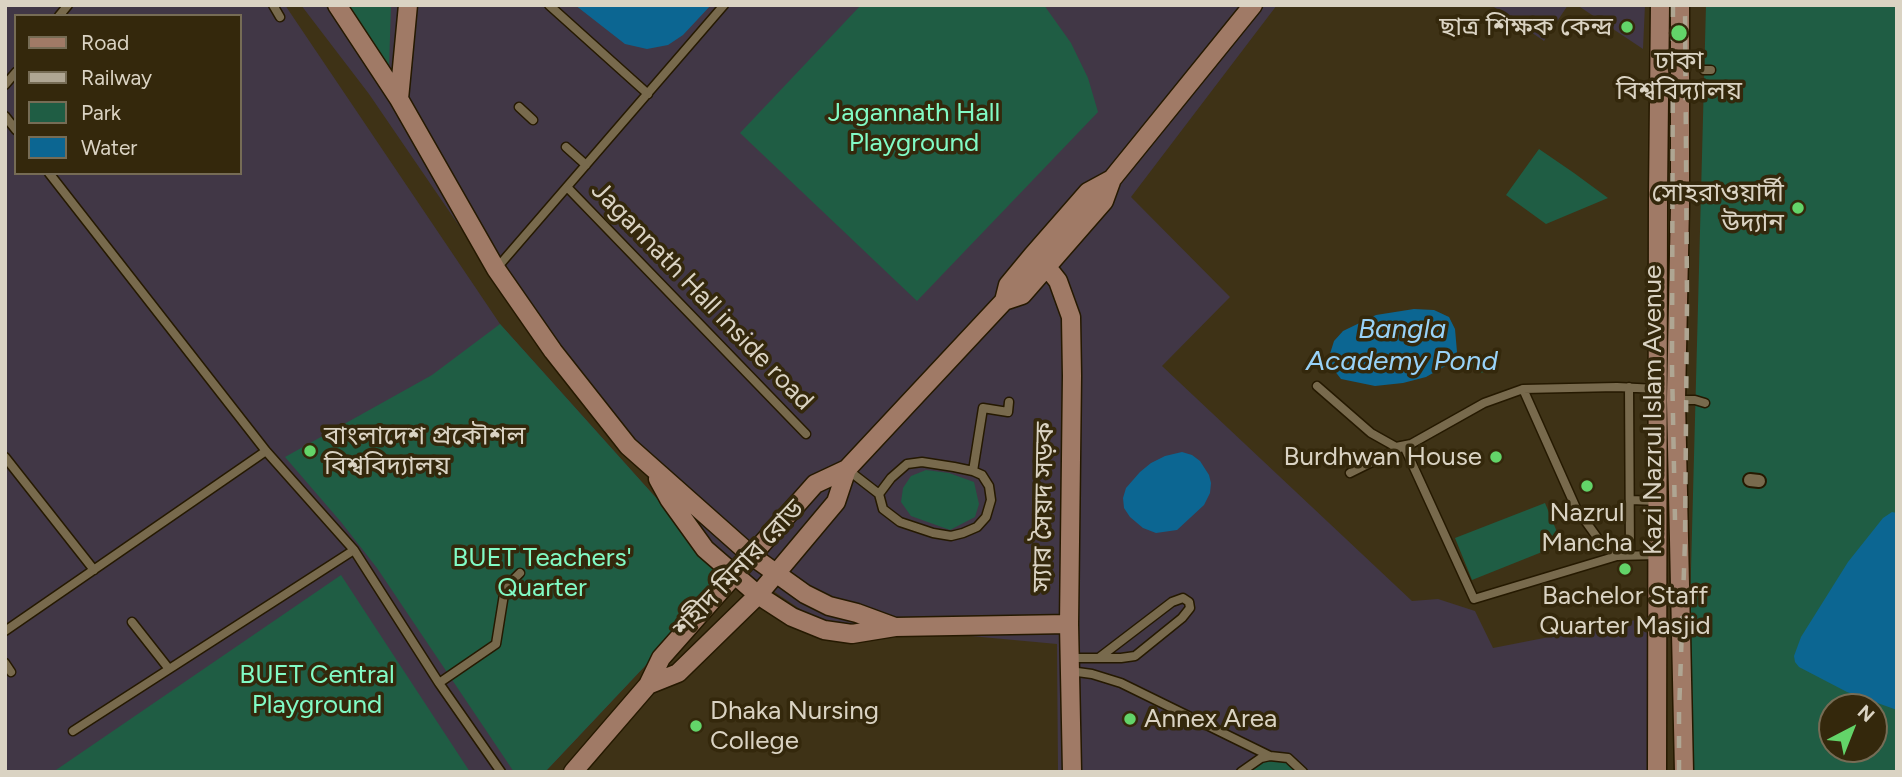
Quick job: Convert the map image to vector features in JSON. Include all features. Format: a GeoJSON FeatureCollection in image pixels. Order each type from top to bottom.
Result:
{"type":"FeatureCollection","features":[{"type":"Feature","properties":{"kind":"main road"},"geometry":{"type":"LineString","coordinates":[[337,5],[399,99],[496,269],[553,351],[628,446],[752,556],[805,594],[829,606],[895,627]]}},
{"type":"Feature","properties":{"kind":"main road"},"geometry":{"type":"LineString","coordinates":[[399,99],[408,5]]}},
{"type":"Feature","properties":{"kind":"main road"},"geometry":{"type":"LineString","coordinates":[[1112,179],[1253,5]]}},
{"type":"Feature","properties":{"kind":"main road","name":"Kazi Nazrul Islam Avenue"},"geometry":{"type":"LineString","coordinates":[[1657,772],[1660,5]]}},
{"type":"Feature","properties":{"kind":"main road","name":"Kazi Nazrul Islam Avenue"},"geometry":{"type":"LineString","coordinates":[[1680,5],[1681,193],[1677,397],[1684,772]]}},
{"type":"Feature","properties":{"kind":"main road","name":"শহীদ মিনার রোড"},"geometry":{"type":"LineString","coordinates":[[1004,301],[1008,285],[1088,192],[1112,179]]}},
{"type":"Feature","properties":{"kind":"main road","name":"শহীদ মিনার রোড"},"geometry":{"type":"LineString","coordinates":[[573,772],[648,685],[661,658],[815,484],[847,469],[1004,301],[1022,295],[1104,201],[1112,179]]}},
{"type":"Feature","properties":{"kind":"main road","name":"স্যার সৈয়দ সড়ক"},"geometry":{"type":"LineString","coordinates":[[1032,256],[1047,267],[1058,281],[1071,317],[1069,624],[1072,772]]}},
{"type":"Feature","properties":{"kind":"main road"},"geometry":{"type":"LineString","coordinates":[[1658,392],[1677,397]]}},
{"type":"Feature","properties":{"kind":"main road"},"geometry":{"type":"LineString","coordinates":[[653,469],[669,499],[705,549],[758,595],[792,617],[824,630],[852,634],[895,627],[1069,624]]}},
{"type":"Feature","properties":{"kind":"main road","name":"শহীদ মিনার রোড"},"geometry":{"type":"LineString","coordinates":[[648,685],[678,673],[758,595],[836,502],[847,469]]}},
{"type":"Feature","properties":{"kind":"main road"},"geometry":{"type":"LineString","coordinates":[[1658,555],[1680,554]]}},
{"type":"Feature","properties":{"kind":"lane"},"geometry":{"type":"LineString","coordinates":[[272,5],[280,17]]}},
{"type":"Feature","properties":{"kind":"lane"},"geometry":{"type":"LineString","coordinates":[[549,5],[648,94]]}},
{"type":"Feature","properties":{"kind":"lane","name":"Jagannath Hall inside road"},"geometry":{"type":"LineString","coordinates":[[496,269],[724,5]]}},
{"type":"Feature","properties":{"kind":"lane"},"geometry":{"type":"LineString","coordinates":[[519,107],[533,120]]}},
{"type":"Feature","properties":{"kind":"lane"},"geometry":{"type":"LineString","coordinates":[[566,147],[586,165]]}},
{"type":"Feature","properties":{"kind":"lane"},"geometry":{"type":"LineString","coordinates":[[51,175],[266,451],[354,550],[439,683],[501,772]]}},
{"type":"Feature","properties":{"kind":"lane","name":"Jagannath Hall inside road"},"geometry":{"type":"LineString","coordinates":[[567,187],[807,434]]}},
{"type":"Feature","properties":{"kind":"lane"},"geometry":{"type":"LineString","coordinates":[[1317,386],[1371,433],[1396,447],[1411,444],[1484,403],[1523,390],[1632,387],[1658,392]]}},
{"type":"Feature","properties":{"kind":"lane"},"geometry":{"type":"LineString","coordinates":[[1630,555],[1632,387]]}},
{"type":"Feature","properties":{"kind":"lane"},"geometry":{"type":"LineString","coordinates":[[1523,390],[1576,508],[1604,547],[1617,556]]}},
{"type":"Feature","properties":{"kind":"lane"},"geometry":{"type":"LineString","coordinates":[[1677,397],[1705,403]]}},
{"type":"Feature","properties":{"kind":"lane"},"geometry":{"type":"LineString","coordinates":[[973,471],[984,408],[1008,412],[1009,402]]}},
{"type":"Feature","properties":{"kind":"lane"},"geometry":{"type":"LineString","coordinates":[[1350,473],[1404,446]]}},
{"type":"Feature","properties":{"kind":"lane"},"geometry":{"type":"LineString","coordinates":[[1404,446],[1474,600],[1617,556],[1658,555]]}},
{"type":"Feature","properties":{"kind":"lane"},"geometry":{"type":"LineString","coordinates":[[5,631],[266,451]]}},
{"type":"Feature","properties":{"kind":"lane"},"geometry":{"type":"LineString","coordinates":[[5,457],[94,570]]}},
{"type":"Feature","properties":{"kind":"lane"},"geometry":{"type":"LineString","coordinates":[[847,469],[879,494],[883,509],[900,522],[917,529],[951,536],[963,533],[977,527],[986,517],[991,500],[989,486],[982,475],[930,463],[907,464],[891,478],[879,494]]}},
{"type":"Feature","properties":{"kind":"lane"},"geometry":{"type":"LineString","coordinates":[[1630,500],[1658,501]]}},
{"type":"Feature","properties":{"kind":"lane"},"geometry":{"type":"LineString","coordinates":[[73,731],[354,550]]}},
{"type":"Feature","properties":{"kind":"lane"},"geometry":{"type":"LineString","coordinates":[[439,683],[496,644],[505,589],[520,573]]}},
{"type":"Feature","properties":{"kind":"lane"},"geometry":{"type":"LineString","coordinates":[[1070,664],[1100,657],[1135,656],[1181,618],[1190,607],[1189,602],[1183,598],[1172,602],[1100,657]]}},
{"type":"Feature","properties":{"kind":"lane"},"geometry":{"type":"LineString","coordinates":[[132,622],[169,669]]}},
{"type":"Feature","properties":{"kind":"lane"},"geometry":{"type":"LineString","coordinates":[[5,663],[11,672]]}},
{"type":"Feature","properties":{"kind":"lane"},"geometry":{"type":"LineString","coordinates":[[1070,664],[1121,683],[1270,756]]}},
{"type":"Feature","properties":{"kind":"lane"},"geometry":{"type":"LineString","coordinates":[[1241,772],[1261,758],[1270,756],[1288,758],[1303,772]]}},
{"type":"Feature","properties":{"kind":"shaded area","name":"বাংলাদেশ প্রকৌশল বিশ্ববিদ্যালয়"},"geometry":{"type":"Polygon","coordinates":[[[5,5],[285,5],[500,324],[728,578],[545,772],[5,772],[5,5]]]}},
{"type":"Feature","properties":{"kind":"shaded area"},"geometry":{"type":"Polygon","coordinates":[[[301,5],[1277,5],[1131,197],[1230,297],[1162,366],[1412,601],[1438,599],[1475,611],[1493,648],[1651,617],[1649,772],[1058,772],[1057,644],[819,622],[735,565],[710,542],[544,350],[369,94],[301,5]]]}},
{"type":"Feature","properties":{"kind":"shaded area","name":"ঢাকা বিশ্ববিদ্যালয়"},"geometry":{"type":"Polygon","coordinates":[[[1491,5],[1568,5],[1544,41],[1491,5]]]}},
{"type":"Feature","properties":{"kind":"shaded area","name":"ঢাকা বিশ্ববিদ্যালয়"},"geometry":{"type":"Polygon","coordinates":[[[1577,5],[1645,5],[1643,49],[1577,5]]]}},
{"type":"Feature","properties":{"kind":"green space"},"geometry":{"type":"Polygon","coordinates":[[[348,5],[391,5],[389,68],[348,5]]]}},
{"type":"Feature","properties":{"kind":"green space","name":"Jagannath Hall Playground"},"geometry":{"type":"Polygon","coordinates":[[[861,5],[1044,5],[1071,43],[1088,78],[1098,112],[917,301],[740,133],[861,5]]]}},
{"type":"Feature","properties":{"kind":"green space","name":"সোহরাওয়ার্দী উদ্যান"},"geometry":{"type":"Polygon","coordinates":[[[1706,5],[1897,5],[1897,772],[1693,772],[1689,644],[1706,5]]]}},
{"type":"Feature","properties":{"kind":"green space"},"geometry":{"type":"Polygon","coordinates":[[[1539,149],[1608,198],[1546,224],[1506,195],[1539,149]]]}},
{"type":"Feature","properties":{"kind":"green space","name":"BUET Teachers' Quarter"},"geometry":{"type":"Polygon","coordinates":[[[500,324],[728,578],[545,772],[514,772],[377,568],[285,457],[432,375],[500,324]]]}},
{"type":"Feature","properties":{"kind":"green space"},"geometry":{"type":"Polygon","coordinates":[[[1480,355],[1486,358],[1489,364],[1486,370],[1480,373],[1474,370],[1471,364],[1474,358],[1480,355]]]}},
{"type":"Feature","properties":{"kind":"green space"},"geometry":{"type":"Polygon","coordinates":[[[926,470],[949,473],[974,482],[979,504],[975,517],[950,530],[911,516],[901,502],[903,488],[911,476],[926,470]]]}},
{"type":"Feature","properties":{"kind":"green space"},"geometry":{"type":"Polygon","coordinates":[[[1545,503],[1562,544],[1472,580],[1455,538],[1545,503]]]}},
{"type":"Feature","properties":{"kind":"green space","name":"BUET Central Playground"},"geometry":{"type":"Polygon","coordinates":[[[341,575],[470,772],[53,772],[325,586],[341,575]]]}},
{"type":"Feature","properties":{"kind":"green space"},"geometry":{"type":"Polygon","coordinates":[[[1273,760],[1291,764],[1299,772],[1247,772],[1263,762],[1273,760]]]}},
{"type":"Feature","properties":{"kind":"water"},"geometry":{"type":"Polygon","coordinates":[[[575,5],[711,5],[683,35],[668,45],[647,49],[625,44],[575,5]]]}},
{"type":"Feature","properties":{"kind":"water","name":"Bangla Academy Pond"},"geometry":{"type":"Polygon","coordinates":[[[1414,309],[1434,310],[1449,317],[1455,329],[1457,352],[1449,364],[1426,377],[1403,383],[1375,386],[1341,379],[1329,357],[1334,341],[1343,331],[1376,315],[1414,309]]]}},
{"type":"Feature","properties":{"kind":"water"},"geometry":{"type":"Polygon","coordinates":[[[1182,452],[1200,461],[1209,475],[1210,493],[1204,505],[1177,530],[1156,533],[1143,528],[1124,508],[1126,488],[1151,463],[1182,452]]]}},
{"type":"Feature","properties":{"kind":"water"},"geometry":{"type":"Polygon","coordinates":[[[1892,512],[1897,513],[1897,710],[1888,707],[1888,693],[1847,692],[1799,667],[1794,656],[1801,637],[1848,562],[1883,518],[1892,512]]]}},
{"type":"Feature","properties":{"kind":"railway"},"geometry":{"type":"LineString","coordinates":[[1673,5],[1672,366],[1675,520]]}},
{"type":"Feature","properties":{"kind":"railway"},"geometry":{"type":"LineString","coordinates":[[1679,772],[1687,301],[1685,5]]}},
{"type":"Feature","properties":{"kind":"place","name":"ছাত্র শিক্ষক কেন্দ্র"},"geometry":{"type":"Point","coordinates":[1627,27]}},
{"type":"Feature","properties":{"kind":"place","name":"ঢাকা বিশ্ববিদ্যালয়"},"geometry":{"type":"Point","coordinates":[1679,33]}},
{"type":"Feature","properties":{"kind":"place","name":"সোহরাওয়ার্দী উদ্যান"},"geometry":{"type":"Point","coordinates":[1798,208]}},
{"type":"Feature","properties":{"kind":"place","name":"বাংলাদেশ প্রকৌশল বিশ্ববিদ্যালয়"},"geometry":{"type":"Point","coordinates":[310,451]}},
{"type":"Feature","properties":{"kind":"place","name":"Burdhwan House"},"geometry":{"type":"Point","coordinates":[1496,457]}},
{"type":"Feature","properties":{"kind":"place","name":"Nazrul Mancha"},"geometry":{"type":"Point","coordinates":[1587,486]}},
{"type":"Feature","properties":{"kind":"place","name":"Bachelor Staff Quarter Masjid"},"geometry":{"type":"Point","coordinates":[1625,569]}},
{"type":"Feature","properties":{"kind":"place","name":"Annex Area"},"geometry":{"type":"Point","coordinates":[1130,719]}},
{"type":"Feature","properties":{"kind":"place","name":"Dhaka Nursing College"},"geometry":{"type":"Point","coordinates":[696,726]}}]}
